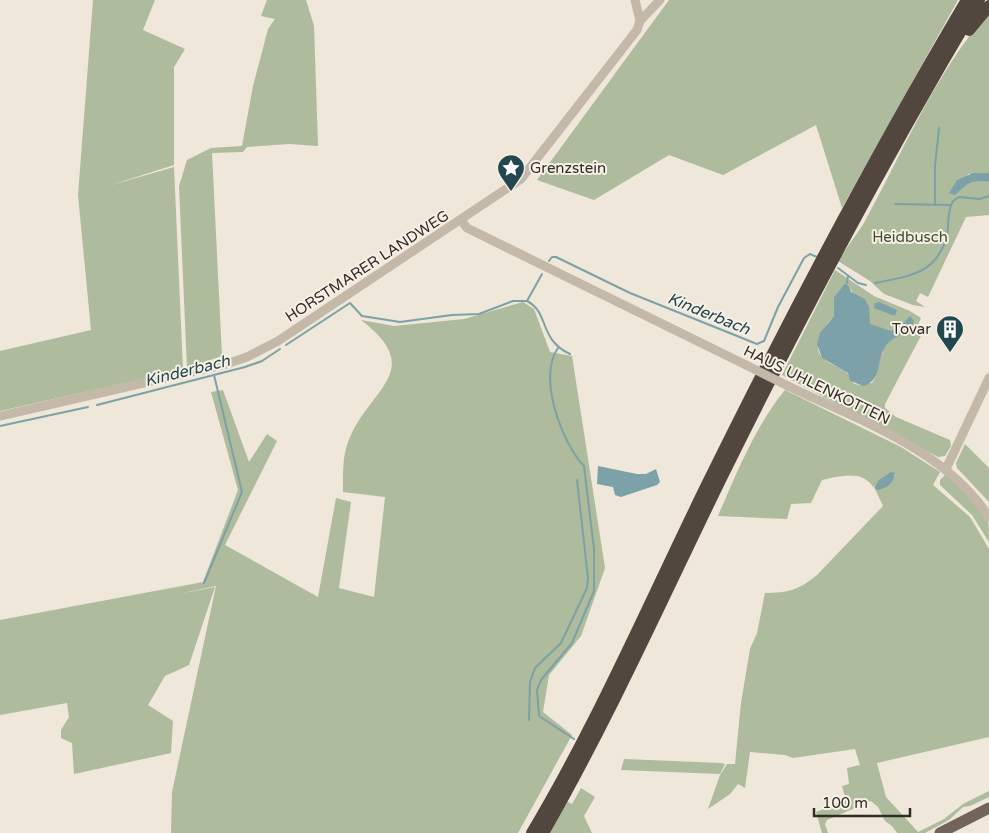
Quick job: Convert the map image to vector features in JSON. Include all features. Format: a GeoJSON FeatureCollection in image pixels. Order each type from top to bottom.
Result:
{"type":"FeatureCollection","features":[{"type":"Feature","properties":{"kind":"highway"},"geometry":{"type":"LineString","coordinates":[[532,833],[594,717],[737,424],[815,271],[891,131],[968,0]]}},
{"type":"Feature","properties":{"kind":"highway"},"geometry":{"type":"LineString","coordinates":[[543,833],[594,740],[787,347],[926,91],[979,0]]}},
{"type":"Feature","properties":{"kind":"highway"},"geometry":{"type":"LineString","coordinates":[[926,91],[950,59],[970,27],[989,6]]}},
{"type":"Feature","properties":{"kind":"main road"},"geometry":{"type":"LineString","coordinates":[[940,833],[989,808]]}},
{"type":"Feature","properties":{"kind":"street"},"geometry":{"type":"LineString","coordinates":[[635,0],[640,21]]}},
{"type":"Feature","properties":{"kind":"street","name":"HORSTMARER LANDWEG"},"geometry":{"type":"LineString","coordinates":[[0,416],[211,368],[247,357],[291,333],[512,187],[531,168],[637,30],[640,21],[660,0]]}},
{"type":"Feature","properties":{"kind":"street","name":"HAUS UHLENKOTTEN"},"geometry":{"type":"LineString","coordinates":[[461,220],[467,228],[915,448],[946,470],[976,498],[989,517]]}},
{"type":"Feature","properties":{"kind":"street"},"geometry":{"type":"LineString","coordinates":[[946,470],[989,378]]}},
{"type":"Feature","properties":{"kind":"green space"},"geometry":{"type":"Polygon","coordinates":[[[93,0],[155,0],[143,30],[185,49],[174,67],[174,165],[108,186],[174,167],[183,370],[0,411],[0,351],[91,330],[78,195],[93,0]]]}},
{"type":"Feature","properties":{"kind":"green space"},"geometry":{"type":"Polygon","coordinates":[[[267,0],[306,0],[314,26],[318,146],[289,144],[247,147],[243,152],[212,153],[222,356],[187,368],[179,186],[187,160],[211,148],[242,146],[253,86],[268,29],[275,19],[261,16],[267,0]]]}},
{"type":"Feature","properties":{"kind":"green space"},"geometry":{"type":"Polygon","coordinates":[[[669,0],[958,0],[842,208],[816,125],[723,175],[669,155],[594,200],[537,180],[669,0]]]}},
{"type":"Feature","properties":{"kind":"green space","name":"Heidbusch"},"geometry":{"type":"Polygon","coordinates":[[[989,12],[989,173],[968,174],[957,194],[967,184],[989,182],[989,215],[966,217],[928,297],[920,293],[916,301],[925,307],[913,305],[884,294],[870,281],[838,261],[864,223],[936,87],[952,61],[989,12]]]}},
{"type":"Feature","properties":{"kind":"green space"},"geometry":{"type":"Polygon","coordinates":[[[835,270],[874,296],[910,311],[921,318],[917,327],[924,330],[885,404],[885,408],[896,417],[950,440],[951,446],[945,456],[938,457],[782,375],[835,270]],[[845,283],[834,297],[834,316],[827,324],[818,349],[822,357],[846,372],[853,383],[859,385],[872,383],[883,352],[849,286],[845,283]]]}},
{"type":"Feature","properties":{"kind":"green space"},"geometry":{"type":"Polygon","coordinates":[[[523,302],[534,309],[550,352],[572,356],[605,568],[581,636],[549,675],[543,712],[572,735],[518,833],[171,833],[172,792],[216,586],[178,594],[215,587],[189,665],[165,676],[148,705],[173,721],[171,753],[74,774],[72,743],[61,738],[61,730],[69,717],[67,703],[0,715],[0,620],[203,582],[238,490],[211,392],[223,390],[249,462],[267,434],[277,441],[225,545],[318,597],[336,498],[351,502],[339,588],[374,597],[385,497],[343,492],[344,463],[351,435],[360,418],[381,390],[388,378],[392,365],[390,352],[380,337],[361,320],[394,326],[464,319],[523,302]]]}},
{"type":"Feature","properties":{"kind":"green space"},"geometry":{"type":"Polygon","coordinates":[[[785,390],[901,447],[940,472],[933,485],[970,517],[989,549],[989,737],[877,763],[886,797],[918,832],[944,819],[963,804],[989,791],[989,797],[970,806],[963,807],[949,820],[925,833],[897,833],[885,821],[878,807],[871,801],[827,820],[825,824],[828,833],[822,833],[816,812],[846,800],[842,786],[849,784],[847,768],[860,765],[855,749],[793,758],[785,755],[750,752],[745,788],[738,784],[730,794],[708,809],[720,775],[727,764],[735,764],[741,703],[750,649],[757,633],[765,593],[793,590],[817,575],[883,506],[875,489],[886,487],[895,476],[895,474],[873,487],[868,481],[857,476],[843,476],[822,480],[811,503],[791,504],[787,519],[718,516],[739,467],[756,434],[785,390]]]}},
{"type":"Feature","properties":{"kind":"green space"},"geometry":{"type":"Polygon","coordinates":[[[965,444],[989,468],[989,502],[957,468],[956,463],[965,444]]]}},
{"type":"Feature","properties":{"kind":"green space"},"geometry":{"type":"Polygon","coordinates":[[[946,474],[969,496],[984,515],[988,522],[989,542],[972,515],[940,485],[940,480],[946,474]]]}},
{"type":"Feature","properties":{"kind":"green space"},"geometry":{"type":"Polygon","coordinates":[[[624,759],[725,764],[720,774],[621,770],[624,759]]]}},
{"type":"Feature","properties":{"kind":"green space"},"geometry":{"type":"Polygon","coordinates":[[[581,788],[595,797],[584,816],[592,833],[548,833],[566,801],[572,804],[581,788]]]}},
{"type":"Feature","properties":{"kind":"water"},"geometry":{"type":"Polygon","coordinates":[[[973,173],[989,173],[989,182],[973,182],[966,185],[955,195],[949,193],[957,180],[973,173]]]}},
{"type":"Feature","properties":{"kind":"water"},"geometry":{"type":"Polygon","coordinates":[[[845,283],[849,286],[851,292],[865,299],[869,307],[870,324],[891,331],[901,326],[910,316],[914,321],[909,329],[888,343],[882,352],[877,374],[870,383],[864,386],[850,381],[848,373],[822,358],[817,344],[820,333],[834,316],[834,297],[845,283]]]}},
{"type":"Feature","properties":{"kind":"water"},"geometry":{"type":"Polygon","coordinates":[[[879,302],[897,310],[895,316],[874,308],[875,303],[879,302]]]}},
{"type":"Feature","properties":{"kind":"water"},"geometry":{"type":"Polygon","coordinates":[[[598,466],[637,474],[646,474],[656,469],[660,482],[657,485],[621,497],[615,495],[613,487],[597,484],[598,466]]]}},
{"type":"Feature","properties":{"kind":"water"},"geometry":{"type":"Polygon","coordinates":[[[891,472],[895,473],[890,484],[878,490],[874,488],[879,480],[891,472]]]}},
{"type":"Feature","properties":{"kind":"waterway"},"geometry":{"type":"LineString","coordinates":[[935,205],[935,166],[939,128]]}},
{"type":"Feature","properties":{"kind":"waterway","name":"Kinderbach"},"geometry":{"type":"LineString","coordinates":[[875,283],[910,275],[929,266],[942,248],[947,235],[949,213],[953,201],[959,197],[979,199],[989,196]]}},
{"type":"Feature","properties":{"kind":"waterway"},"geometry":{"type":"LineString","coordinates":[[895,204],[950,205]]}},
{"type":"Feature","properties":{"kind":"waterway","name":"Kinderbach"},"geometry":{"type":"LineString","coordinates":[[549,261],[552,257],[556,257],[630,293],[757,344],[764,341],[778,307],[804,258],[810,254],[817,257]]}},
{"type":"Feature","properties":{"kind":"waterway","name":"Kinderbach"},"geometry":{"type":"LineString","coordinates":[[838,268],[858,283],[866,285]]}},
{"type":"Feature","properties":{"kind":"waterway","name":"Kinderbach"},"geometry":{"type":"LineString","coordinates":[[286,345],[350,303],[362,316],[400,322],[452,315],[479,314],[513,301],[527,301],[542,274]]}},
{"type":"Feature","properties":{"kind":"waterway","name":"Kinderbach"},"geometry":{"type":"LineString","coordinates":[[847,283],[848,276]]}},
{"type":"Feature","properties":{"kind":"waterway"},"geometry":{"type":"LineString","coordinates":[[527,301],[539,312],[553,341],[570,354]]}},
{"type":"Feature","properties":{"kind":"waterway"},"geometry":{"type":"LineString","coordinates":[[558,348],[552,360],[550,375],[551,392],[555,409],[568,442],[584,466],[594,549],[594,591],[572,643],[541,680],[537,690],[539,716],[574,739]]}},
{"type":"Feature","properties":{"kind":"waterway","name":"Kinderbach"},"geometry":{"type":"LineString","coordinates":[[97,405],[245,367],[262,361],[280,349]]}},
{"type":"Feature","properties":{"kind":"waterway"},"geometry":{"type":"LineString","coordinates":[[204,583],[242,492],[214,375]]}},
{"type":"Feature","properties":{"kind":"waterway","name":"Kinderbach"},"geometry":{"type":"LineString","coordinates":[[0,426],[88,407]]}},
{"type":"Feature","properties":{"kind":"waterway"},"geometry":{"type":"LineString","coordinates":[[529,720],[530,682],[535,668],[561,643],[587,588],[588,578],[577,480]]}},
{"type":"Feature","properties":{"kind":"place","name":"Grenzstein"},"geometry":{"type":"Point","coordinates":[511,192]}},
{"type":"Feature","properties":{"kind":"place","name":"Tovar"},"geometry":{"type":"Point","coordinates":[950,353]}}]}
